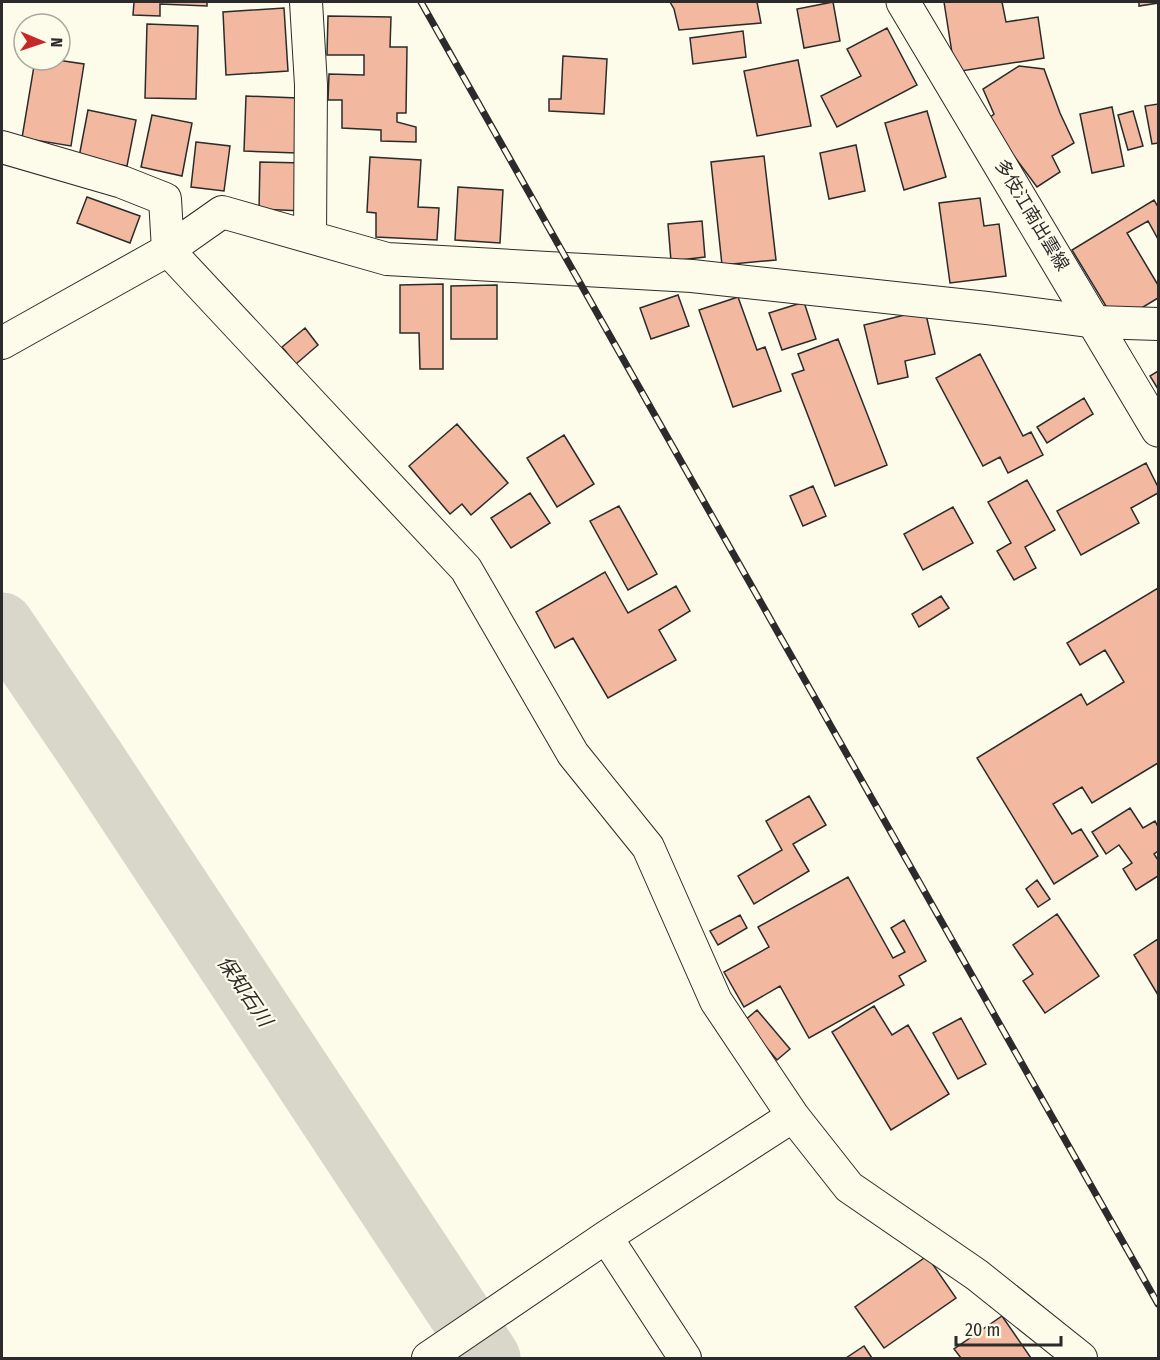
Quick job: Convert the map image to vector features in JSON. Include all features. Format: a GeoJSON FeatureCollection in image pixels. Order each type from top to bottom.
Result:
{"type":"FeatureCollection","features":[{"type":"Feature","properties":{"kind":"main road","name":"多伎江南出雲線"},"geometry":{"type":"LineString","coordinates":[[903,2],[1096,322],[1158,430]]}},
{"type":"Feature","properties":{"kind":"street"},"geometry":{"type":"LineString","coordinates":[[306,2],[311,85],[310,237]]}},
{"type":"Feature","properties":{"kind":"street"},"geometry":{"type":"LineString","coordinates":[[2,147],[122,182],[165,199],[168,250],[465,569],[573,754],[648,847],[716,1001],[793,1116],[849,1187],[977,1275],[1081,1359]]}},
{"type":"Feature","properties":{"kind":"street"},"geometry":{"type":"LineString","coordinates":[[2,343],[168,250],[222,212],[387,259],[692,276],[1096,322],[1158,324]]}},
{"type":"Feature","properties":{"kind":"street"},"geometry":{"type":"LineString","coordinates":[[428,1359],[606,1237],[793,1116]]}},
{"type":"Feature","properties":{"kind":"street"},"geometry":{"type":"LineString","coordinates":[[606,1237],[685,1359]]}},
{"type":"Feature","properties":{"kind":"building"},"geometry":{"type":"Polygon","coordinates":[[[134,2],[207,2],[207,6],[160,4],[160,16],[133,15],[134,2]]]}},
{"type":"Feature","properties":{"kind":"building"},"geometry":{"type":"Polygon","coordinates":[[[670,2],[757,2],[761,23],[679,30],[670,2]]]}},
{"type":"Feature","properties":{"kind":"building"},"geometry":{"type":"Polygon","coordinates":[[[833,2],[840,41],[804,48],[797,9],[833,2]]]}},
{"type":"Feature","properties":{"kind":"building"},"geometry":{"type":"Polygon","coordinates":[[[944,2],[1002,2],[1006,22],[1038,17],[1044,58],[955,72],[944,2]]]}},
{"type":"Feature","properties":{"kind":"building"},"geometry":{"type":"Polygon","coordinates":[[[1139,2],[1158,2],[1158,3],[1139,6],[1139,2]]]}},
{"type":"Feature","properties":{"kind":"building"},"geometry":{"type":"Polygon","coordinates":[[[284,8],[288,71],[226,75],[223,12],[284,8]]]}},
{"type":"Feature","properties":{"kind":"building"},"geometry":{"type":"Polygon","coordinates":[[[328,16],[391,17],[390,47],[407,47],[406,113],[397,113],[397,122],[416,127],[416,142],[381,141],[381,130],[342,128],[342,100],[328,100],[329,74],[364,75],[364,55],[327,55],[328,16]]]}},
{"type":"Feature","properties":{"kind":"building"},"geometry":{"type":"Polygon","coordinates":[[[147,24],[198,26],[196,99],[145,98],[147,24]]]}},
{"type":"Feature","properties":{"kind":"building"},"geometry":{"type":"Polygon","coordinates":[[[887,28],[917,85],[837,127],[821,96],[861,76],[847,49],[887,28]]]}},
{"type":"Feature","properties":{"kind":"building"},"geometry":{"type":"Polygon","coordinates":[[[743,31],[746,57],[693,64],[690,38],[743,31]]]}},
{"type":"Feature","properties":{"kind":"building"},"geometry":{"type":"Polygon","coordinates":[[[563,56],[607,59],[604,114],[549,111],[549,99],[561,99],[563,56]]]}},
{"type":"Feature","properties":{"kind":"building"},"geometry":{"type":"Polygon","coordinates":[[[798,60],[811,126],[757,136],[744,71],[798,60]]]}},
{"type":"Feature","properties":{"kind":"building"},"geometry":{"type":"Polygon","coordinates":[[[72,62],[84,64],[71,146],[22,138],[33,72],[72,72],[72,62]]]}},
{"type":"Feature","properties":{"kind":"building"},"geometry":{"type":"Polygon","coordinates":[[[1019,66],[1044,69],[1074,143],[1052,156],[1060,172],[1037,187],[987,120],[994,114],[983,89],[1019,66]]]}},
{"type":"Feature","properties":{"kind":"building"},"geometry":{"type":"Polygon","coordinates":[[[246,96],[298,98],[297,153],[244,151],[246,96]]]}},
{"type":"Feature","properties":{"kind":"building"},"geometry":{"type":"Polygon","coordinates":[[[1158,104],[1158,143],[1152,144],[1145,106],[1158,104]]]}},
{"type":"Feature","properties":{"kind":"building"},"geometry":{"type":"Polygon","coordinates":[[[1112,107],[1124,166],[1092,173],[1080,114],[1112,107]]]}},
{"type":"Feature","properties":{"kind":"building"},"geometry":{"type":"Polygon","coordinates":[[[88,110],[136,120],[127,166],[79,157],[88,110]]]}},
{"type":"Feature","properties":{"kind":"building"},"geometry":{"type":"Polygon","coordinates":[[[927,111],[946,177],[904,190],[885,123],[927,111]]]}},
{"type":"Feature","properties":{"kind":"building"},"geometry":{"type":"Polygon","coordinates":[[[1133,111],[1143,146],[1128,150],[1118,115],[1133,111]]]}},
{"type":"Feature","properties":{"kind":"building"},"geometry":{"type":"Polygon","coordinates":[[[152,115],[192,123],[182,176],[141,167],[152,115]]]}},
{"type":"Feature","properties":{"kind":"building"},"geometry":{"type":"Polygon","coordinates":[[[196,142],[230,146],[224,191],[191,187],[196,142]]]}},
{"type":"Feature","properties":{"kind":"building"},"geometry":{"type":"Polygon","coordinates":[[[856,145],[865,191],[829,199],[820,153],[856,145]]]}},
{"type":"Feature","properties":{"kind":"building"},"geometry":{"type":"Polygon","coordinates":[[[764,156],[776,260],[722,265],[711,162],[764,156]]]}},
{"type":"Feature","properties":{"kind":"building"},"geometry":{"type":"Polygon","coordinates":[[[370,157],[421,160],[418,207],[439,208],[437,240],[376,237],[376,213],[367,212],[370,157]]]}},
{"type":"Feature","properties":{"kind":"building"},"geometry":{"type":"Polygon","coordinates":[[[260,162],[304,163],[303,211],[259,209],[260,162]]]}},
{"type":"Feature","properties":{"kind":"building"},"geometry":{"type":"Polygon","coordinates":[[[458,187],[503,190],[500,243],[455,240],[458,187]]]}},
{"type":"Feature","properties":{"kind":"building"},"geometry":{"type":"Polygon","coordinates":[[[87,197],[140,216],[130,243],[77,223],[87,197]]]}},
{"type":"Feature","properties":{"kind":"building"},"geometry":{"type":"Polygon","coordinates":[[[980,198],[984,226],[999,224],[1006,276],[950,283],[939,203],[980,198]]]}},
{"type":"Feature","properties":{"kind":"building"},"geometry":{"type":"Polygon","coordinates":[[[1154,200],[1158,207],[1158,239],[1148,221],[1127,233],[1158,285],[1158,298],[1130,315],[1112,316],[1072,250],[1154,200]]]}},
{"type":"Feature","properties":{"kind":"building"},"geometry":{"type":"Polygon","coordinates":[[[702,221],[705,257],[671,261],[668,224],[702,221]]]}},
{"type":"Feature","properties":{"kind":"building"},"geometry":{"type":"Polygon","coordinates":[[[443,284],[443,369],[420,369],[419,333],[400,333],[400,285],[443,284]]]}},
{"type":"Feature","properties":{"kind":"building"},"geometry":{"type":"Polygon","coordinates":[[[497,285],[497,339],[451,339],[451,286],[497,285]]]}},
{"type":"Feature","properties":{"kind":"building"},"geometry":{"type":"Polygon","coordinates":[[[678,295],[689,326],[651,339],[640,308],[678,295]]]}},
{"type":"Feature","properties":{"kind":"building"},"geometry":{"type":"Polygon","coordinates":[[[738,297],[757,350],[765,347],[781,391],[733,407],[699,310],[738,297]]]}},
{"type":"Feature","properties":{"kind":"building"},"geometry":{"type":"Polygon","coordinates":[[[804,302],[816,339],[782,350],[769,313],[804,302]]]}},
{"type":"Feature","properties":{"kind":"building"},"geometry":{"type":"Polygon","coordinates":[[[925,310],[935,354],[905,361],[908,377],[878,384],[864,325],[925,310]]]}},
{"type":"Feature","properties":{"kind":"building"},"geometry":{"type":"Polygon","coordinates":[[[305,328],[318,345],[296,364],[282,347],[305,328]]]}},
{"type":"Feature","properties":{"kind":"building"},"geometry":{"type":"Polygon","coordinates":[[[838,339],[887,465],[835,486],[792,374],[804,370],[798,354],[838,339]]]}},
{"type":"Feature","properties":{"kind":"building"},"geometry":{"type":"Polygon","coordinates":[[[980,354],[1023,436],[1031,432],[1043,455],[1008,473],[1000,457],[983,466],[936,378],[980,354]]]}},
{"type":"Feature","properties":{"kind":"building"},"geometry":{"type":"Polygon","coordinates":[[[1158,371],[1158,389],[1150,376],[1158,371]]]}},
{"type":"Feature","properties":{"kind":"building"},"geometry":{"type":"Polygon","coordinates":[[[1084,398],[1093,414],[1047,443],[1037,427],[1084,398]]]}},
{"type":"Feature","properties":{"kind":"building"},"geometry":{"type":"Polygon","coordinates":[[[457,424],[508,483],[471,515],[462,504],[450,514],[409,466],[457,424]]]}},
{"type":"Feature","properties":{"kind":"building"},"geometry":{"type":"Polygon","coordinates":[[[564,435],[594,484],[557,507],[527,458],[564,435]]]}},
{"type":"Feature","properties":{"kind":"building"},"geometry":{"type":"Polygon","coordinates":[[[1146,463],[1158,487],[1158,493],[1131,508],[1139,523],[1081,555],[1057,511],[1146,463]]]}},
{"type":"Feature","properties":{"kind":"building"},"geometry":{"type":"Polygon","coordinates":[[[1027,480],[1055,530],[1025,547],[1036,568],[1014,580],[997,551],[1011,543],[988,502],[1027,480]]]}},
{"type":"Feature","properties":{"kind":"building"},"geometry":{"type":"Polygon","coordinates":[[[813,486],[826,516],[803,526],[790,496],[813,486]]]}},
{"type":"Feature","properties":{"kind":"building"},"geometry":{"type":"Polygon","coordinates":[[[530,493],[550,523],[511,548],[491,518],[530,493]]]}},
{"type":"Feature","properties":{"kind":"building"},"geometry":{"type":"Polygon","coordinates":[[[619,506],[657,574],[628,590],[590,521],[619,506]]]}},
{"type":"Feature","properties":{"kind":"building"},"geometry":{"type":"Polygon","coordinates":[[[953,507],[973,543],[923,570],[904,534],[953,507]]]}},
{"type":"Feature","properties":{"kind":"building"},"geometry":{"type":"Polygon","coordinates":[[[605,572],[628,613],[676,586],[690,611],[659,630],[676,660],[608,698],[573,638],[555,648],[536,612],[605,572]]]}},
{"type":"Feature","properties":{"kind":"building"},"geometry":{"type":"Polygon","coordinates":[[[1158,588],[1158,763],[1092,803],[1082,787],[1053,804],[1072,834],[1081,829],[1098,856],[1054,884],[977,758],[1081,694],[1087,705],[1124,682],[1105,650],[1080,665],[1067,643],[1158,588]]]}},
{"type":"Feature","properties":{"kind":"building"},"geometry":{"type":"Polygon","coordinates":[[[941,596],[949,608],[919,627],[912,614],[941,596]]]}},
{"type":"Feature","properties":{"kind":"building"},"geometry":{"type":"Polygon","coordinates":[[[809,796],[826,825],[793,844],[809,871],[754,904],[738,876],[782,850],[766,821],[809,796]]]}},
{"type":"Feature","properties":{"kind":"building"},"geometry":{"type":"Polygon","coordinates":[[[1130,808],[1143,828],[1155,821],[1158,827],[1158,851],[1154,854],[1158,860],[1158,876],[1136,890],[1123,869],[1132,863],[1119,845],[1106,854],[1092,832],[1130,808]]]}},
{"type":"Feature","properties":{"kind":"building"},"geometry":{"type":"Polygon","coordinates":[[[848,877],[893,958],[905,952],[891,928],[904,920],[926,961],[899,976],[904,985],[809,1038],[780,986],[744,1007],[724,972],[769,947],[758,927],[848,877]]]}},
{"type":"Feature","properties":{"kind":"building"},"geometry":{"type":"Polygon","coordinates":[[[1037,880],[1050,899],[1038,907],[1026,889],[1037,880]]]}},
{"type":"Feature","properties":{"kind":"building"},"geometry":{"type":"Polygon","coordinates":[[[1057,914],[1099,976],[1045,1013],[1023,981],[1033,974],[1013,945],[1057,914]]]}},
{"type":"Feature","properties":{"kind":"building"},"geometry":{"type":"Polygon","coordinates":[[[740,915],[747,928],[718,945],[710,931],[740,915]]]}},
{"type":"Feature","properties":{"kind":"building"},"geometry":{"type":"Polygon","coordinates":[[[1158,939],[1158,995],[1134,955],[1158,939]]]}},
{"type":"Feature","properties":{"kind":"building"},"geometry":{"type":"Polygon","coordinates":[[[874,1006],[892,1035],[908,1025],[949,1094],[891,1130],[832,1032],[874,1006]]]}},
{"type":"Feature","properties":{"kind":"building"},"geometry":{"type":"Polygon","coordinates":[[[757,1010],[790,1049],[777,1060],[744,1021],[757,1010]]]}},
{"type":"Feature","properties":{"kind":"building"},"geometry":{"type":"Polygon","coordinates":[[[961,1018],[986,1064],[958,1079],[933,1033],[961,1018]]]}},
{"type":"Feature","properties":{"kind":"building"},"geometry":{"type":"Polygon","coordinates":[[[927,1256],[956,1298],[884,1348],[855,1307],[927,1256]]]}},
{"type":"Feature","properties":{"kind":"building"},"geometry":{"type":"Polygon","coordinates":[[[1002,1316],[1031,1358],[961,1358],[954,1349],[1002,1316]]]}},
{"type":"Feature","properties":{"kind":"building"},"geometry":{"type":"Polygon","coordinates":[[[864,1346],[872,1358],[846,1358],[864,1346]]]}},
{"type":"Feature","properties":{"kind":"waterway","name":"保知石川"},"geometry":{"type":"LineString","coordinates":[[2,624],[489,1358]]}},
{"type":"Feature","properties":{"kind":"railway"},"geometry":{"type":"LineString","coordinates":[[421,2],[1158,1304]]}}]}
